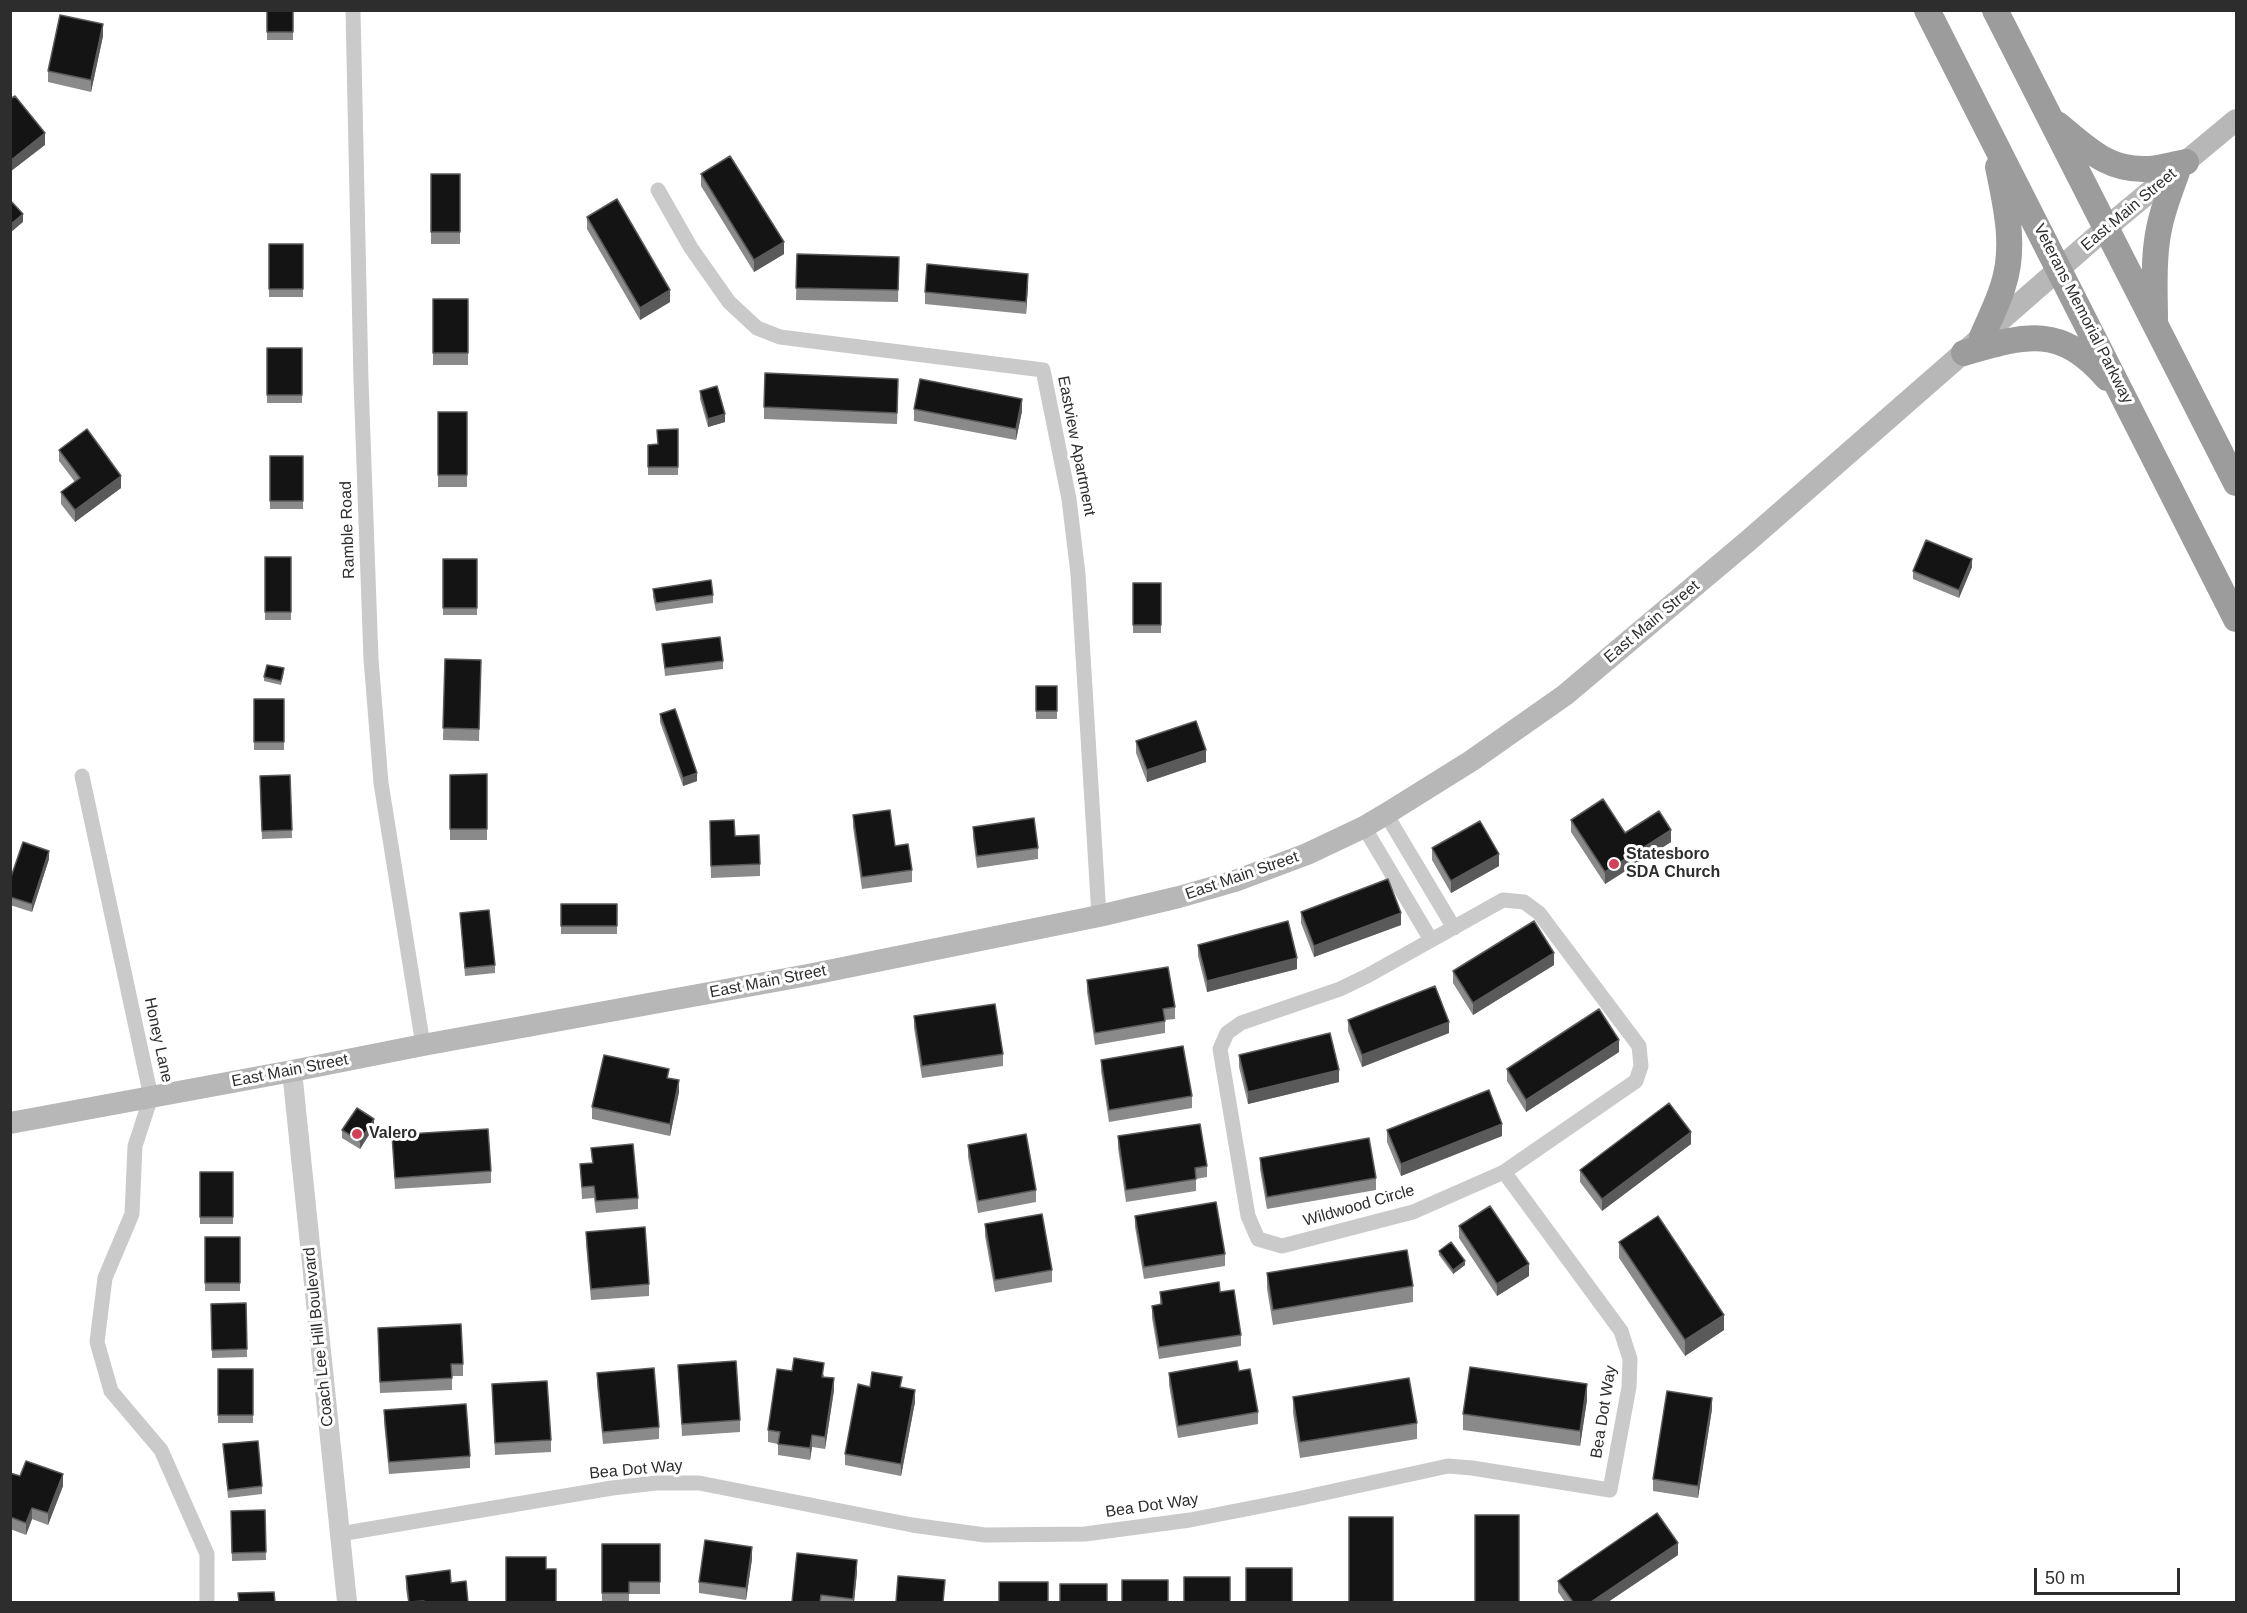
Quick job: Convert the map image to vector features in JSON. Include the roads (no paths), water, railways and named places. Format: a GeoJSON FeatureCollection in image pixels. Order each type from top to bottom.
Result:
{"type":"FeatureCollection","features":[{"type":"Feature","properties":{"kind":"highway","name":"Veterans Memorial Parkway"},"geometry":{"type":"LineString","coordinates":[[1927,10],[2236,619]]}},
{"type":"Feature","properties":{"kind":"highway"},"geometry":{"type":"LineString","coordinates":[[1995,10],[2236,483]]}},
{"type":"Feature","properties":{"kind":"highway"},"geometry":{"type":"LineString","coordinates":[[2049,117],[2100,159],[2123,168],[2150,170],[2182,165]]}},
{"type":"Feature","properties":{"kind":"highway"},"geometry":{"type":"LineString","coordinates":[[1973,345],[2004,285],[2009,256],[2008,219],[1992,137]]}},
{"type":"Feature","properties":{"kind":"highway"},"geometry":{"type":"LineString","coordinates":[[2155,327],[2154,270],[2157,238],[2166,204],[2182,165]]}},
{"type":"Feature","properties":{"kind":"highway"},"geometry":{"type":"LineString","coordinates":[[1973,345],[2038,338],[2056,340],[2092,360],[2124,396]]}},
{"type":"Feature","properties":{"kind":"main road","name":"East Main Street"},"geometry":{"type":"LineString","coordinates":[[10,1123],[808,975],[1098,916],[1179,897],[1307,854],[1386,814],[1471,761],[1565,695],[1748,542],[2106,228],[2236,120]]}},
{"type":"Feature","properties":{"kind":"street","name":"Ramble Road"},"geometry":{"type":"LineString","coordinates":[[353,10],[361,381],[372,670],[381,783],[423,1045]]}},
{"type":"Feature","properties":{"kind":"street","name":"Eastview Apartment"},"geometry":{"type":"LineString","coordinates":[[658,190],[691,248],[729,302],[757,328],[780,337],[1043,370],[1069,499],[1078,574],[1098,916]]}},
{"type":"Feature","properties":{"kind":"street","name":"Honey Lane"},"geometry":{"type":"LineString","coordinates":[[82,776],[152,1097],[135,1146],[132,1214],[105,1278],[97,1342],[111,1391],[161,1450],[207,1554],[207,1602]]}},
{"type":"Feature","properties":{"kind":"street"},"geometry":{"type":"LineString","coordinates":[[1386,814],[1454,927]]}},
{"type":"Feature","properties":{"kind":"street"},"geometry":{"type":"LineString","coordinates":[[1364,827],[1431,940]]}},
{"type":"Feature","properties":{"kind":"street","name":"Wildwood Circle"},"geometry":{"type":"LineString","coordinates":[[1503,900],[1524,902],[1539,913],[1639,1046],[1641,1066],[1636,1081],[1504,1172],[1413,1212],[1282,1246],[1258,1239],[1248,1216],[1220,1049],[1227,1033],[1241,1023],[1340,989],[1454,927],[1503,900]]}},
{"type":"Feature","properties":{"kind":"street","name":"Coach Lee Hill Boulevard"},"geometry":{"type":"LineString","coordinates":[[292,1071],[347,1602]]}},
{"type":"Feature","properties":{"kind":"street","name":"Bea Dot Way"},"geometry":{"type":"LineString","coordinates":[[340,1534],[601,1490],[656,1483],[699,1483],[912,1525],[984,1535],[1085,1534],[1190,1520],[1297,1500],[1448,1466],[1610,1491],[1629,1387],[1630,1359],[1621,1331],[1504,1172]]}},
{"type":"Feature","properties":{"kind":"place","name":"Statesboro SDA Church"},"geometry":{"type":"Point","coordinates":[1614,864]}},
{"type":"Feature","properties":{"kind":"place","name":"Valero"},"geometry":{"type":"Point","coordinates":[357,1134]}}]}
